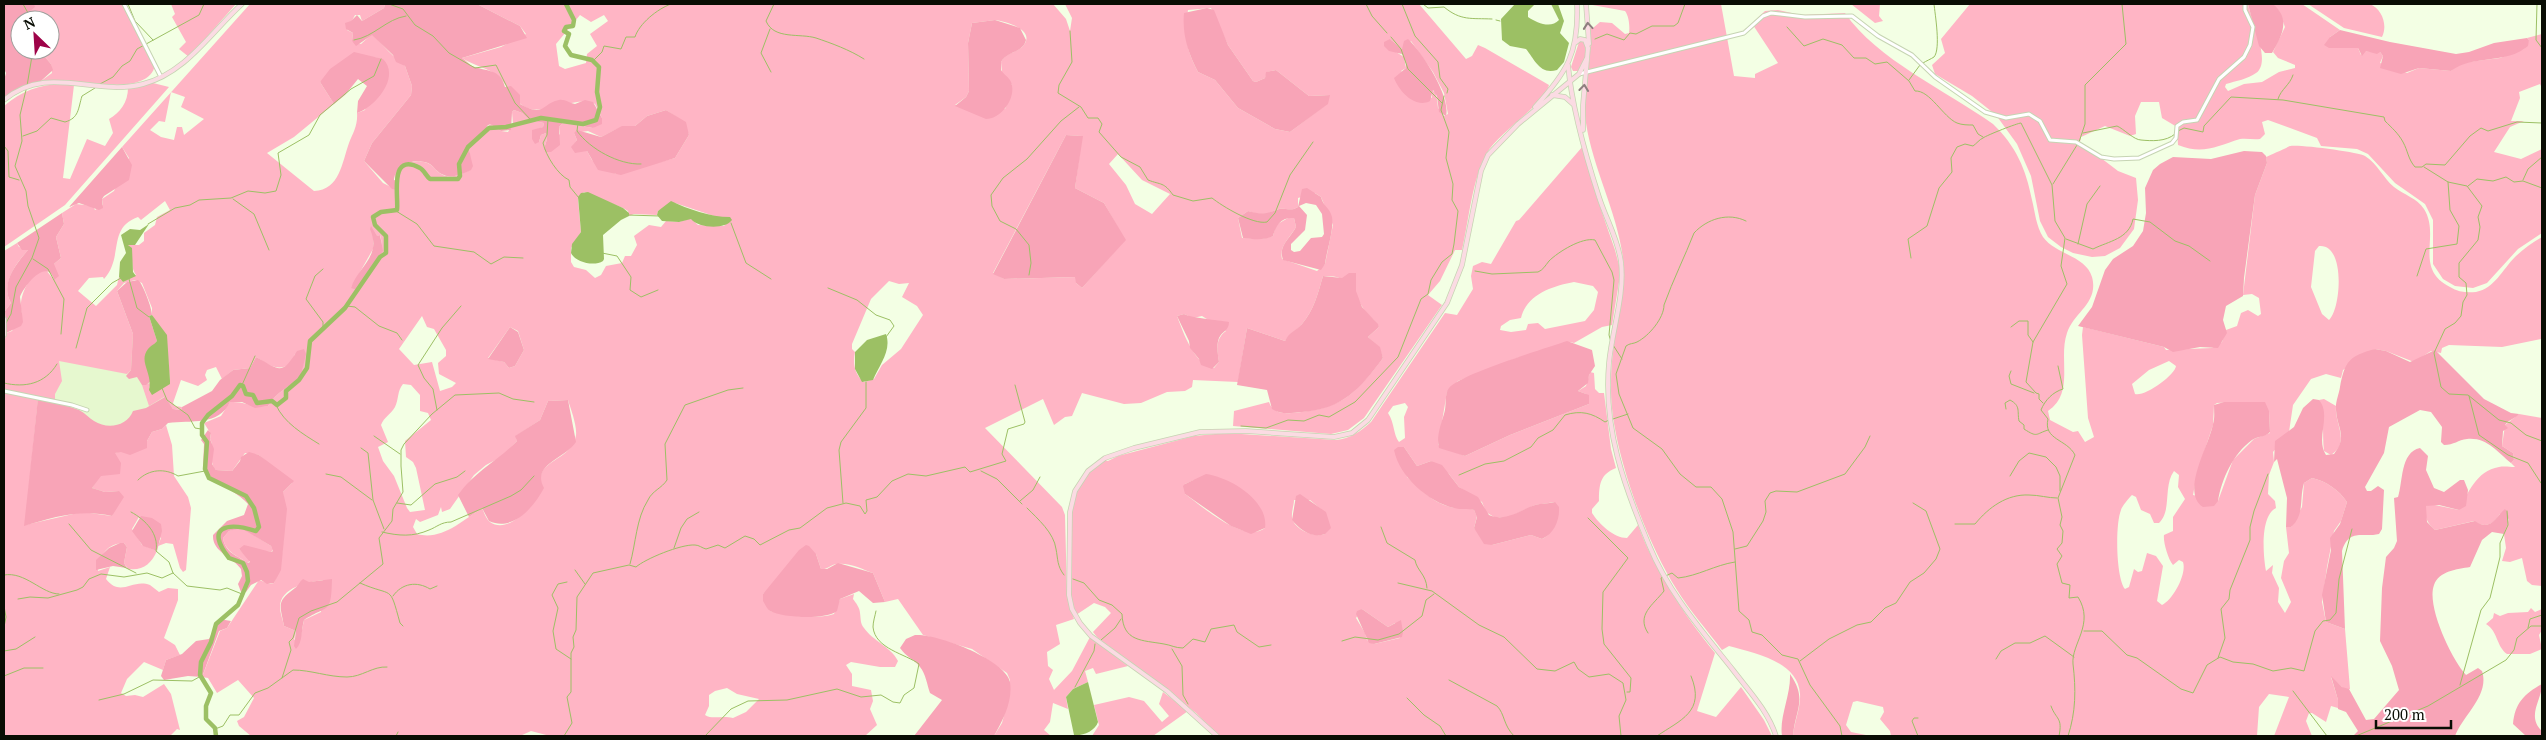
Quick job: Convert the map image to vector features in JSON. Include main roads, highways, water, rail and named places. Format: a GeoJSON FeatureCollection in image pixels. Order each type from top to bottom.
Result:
{"type":"FeatureCollection","features":[{"type":"Feature","properties":{"kind":"main road"},"geometry":{"type":"LineString","coordinates":[[4,100],[22,88],[45,82],[63,81],[127,88],[161,77],[187,60],[242,4]]}},
{"type":"Feature","properties":{"kind":"main road"},"geometry":{"type":"LineString","coordinates":[[1531,113],[1562,77],[1568,67],[1575,43],[1577,4]]}},
{"type":"Feature","properties":{"kind":"main road"},"geometry":{"type":"LineString","coordinates":[[1584,138],[1583,105],[1588,48],[1586,4]]}},
{"type":"Feature","properties":{"kind":"main road"},"geometry":{"type":"LineString","coordinates":[[1575,43],[1580,39],[1585,40],[1588,48]]}},
{"type":"Feature","properties":{"kind":"main road"},"geometry":{"type":"LineString","coordinates":[[1217,736],[1166,690],[1091,636],[1076,616],[1069,595],[1070,512],[1075,491],[1088,471],[1105,458],[1134,448],[1200,432],[1246,431],[1334,437],[1346,435],[1361,427],[1391,388],[1452,294],[1464,259],[1481,171],[1488,155],[1531,113],[1579,74],[1587,58]]}},
{"type":"Feature","properties":{"kind":"main road"},"geometry":{"type":"LineString","coordinates":[[1568,67],[1574,74],[1579,74]]}},
{"type":"Feature","properties":{"kind":"main road"},"geometry":{"type":"LineString","coordinates":[[1568,67],[1576,108],[1599,197],[1620,259],[1621,279],[1608,386],[1611,430],[1621,474],[1649,546],[1667,580],[1684,608],[1759,704],[1776,736]]}},
{"type":"Feature","properties":{"kind":"main road"},"geometry":{"type":"LineString","coordinates":[[1552,95],[1565,97],[1576,108]]}},
{"type":"Feature","properties":{"kind":"main road"},"geometry":{"type":"LineString","coordinates":[[4,319],[4,335]]}},
{"type":"Feature","properties":{"kind":"waterway"},"geometry":{"type":"LineString","coordinates":[[23,4],[26,10]]}},
{"type":"Feature","properties":{"kind":"waterway"},"geometry":{"type":"LineString","coordinates":[[128,4],[135,21],[153,40]]}},
{"type":"Feature","properties":{"kind":"waterway"},"geometry":{"type":"LineString","coordinates":[[100,84],[113,77],[122,66],[130,61],[137,49],[199,15],[204,4]]}},
{"type":"Feature","properties":{"kind":"waterway"},"geometry":{"type":"LineString","coordinates":[[389,4],[403,9],[415,25],[433,36],[449,53],[475,68],[496,65],[515,103],[531,120]]}},
{"type":"Feature","properties":{"kind":"waterway"},"geometry":{"type":"LineString","coordinates":[[216,736],[215,728],[206,719],[206,706],[211,693],[200,675],[201,662],[211,642],[216,624],[238,605],[248,581],[243,563],[229,558],[222,547],[219,533],[229,527],[246,528],[256,531],[259,527],[254,508],[246,496],[209,478],[205,469],[207,442],[202,435],[202,423],[208,415],[232,396],[240,385],[243,386],[246,394],[253,395],[257,403],[272,401],[277,405],[286,398],[286,391],[299,380],[307,368],[310,341],[345,308],[380,257],[386,253],[386,236],[375,225],[373,217],[381,212],[397,210],[397,178],[403,166],[410,164],[420,168],[430,179],[458,179],[460,176],[459,164],[468,147],[489,128],[506,127],[541,118],[583,124],[596,120],[600,107],[597,92],[599,67],[592,60],[571,55],[565,46],[569,34],[564,31],[566,27],[573,26],[574,20],[566,4]]}},
{"type":"Feature","properties":{"kind":"waterway"},"geometry":{"type":"LineString","coordinates":[[593,61],[602,52],[604,46],[621,49],[626,37],[635,37],[640,27],[649,17],[671,4]]}},
{"type":"Feature","properties":{"kind":"waterway"},"geometry":{"type":"LineString","coordinates":[[774,4],[766,21],[775,31],[788,35],[816,38],[834,44],[864,59]]}},
{"type":"Feature","properties":{"kind":"waterway"},"geometry":{"type":"LineString","coordinates":[[1366,4],[1372,16],[1387,33]]}},
{"type":"Feature","properties":{"kind":"waterway"},"geometry":{"type":"LineString","coordinates":[[1402,4],[1415,36],[1438,62],[1440,78],[1448,89],[1447,93]]}},
{"type":"Feature","properties":{"kind":"waterway"},"geometry":{"type":"LineString","coordinates":[[1423,4],[1428,8],[1444,7],[1461,17],[1492,19]]}},
{"type":"Feature","properties":{"kind":"waterway"},"geometry":{"type":"LineString","coordinates":[[1595,39],[1607,34],[1624,40],[1630,33],[1636,34],[1652,26],[1674,26],[1678,23],[1685,4]]}},
{"type":"Feature","properties":{"kind":"waterway"},"geometry":{"type":"LineString","coordinates":[[1923,63],[1934,57],[1936,53],[1937,31],[1934,4]]}},
{"type":"Feature","properties":{"kind":"waterway"},"geometry":{"type":"LineString","coordinates":[[2079,142],[2085,124],[2085,85],[2126,44],[2122,4]]}},
{"type":"Feature","properties":{"kind":"waterway"},"geometry":{"type":"LineString","coordinates":[[2537,4],[2536,40],[2542,48]]}},
{"type":"Feature","properties":{"kind":"waterway"},"geometry":{"type":"LineString","coordinates":[[354,40],[406,16]]}},
{"type":"Feature","properties":{"kind":"waterway"},"geometry":{"type":"LineString","coordinates":[[1496,20],[1500,21]]}},
{"type":"Feature","properties":{"kind":"waterway"},"geometry":{"type":"LineString","coordinates":[[1787,27],[1804,46],[1823,39],[1842,45],[1854,58],[1866,58],[1875,64],[1887,62],[1909,81],[1915,91],[1926,95],[1952,120],[1961,124],[1973,125],[1978,134],[1983,137]]}},
{"type":"Feature","properties":{"kind":"waterway"},"geometry":{"type":"LineString","coordinates":[[770,29],[761,53],[771,72]]}},
{"type":"Feature","properties":{"kind":"waterway"},"geometry":{"type":"LineString","coordinates":[[1070,31],[1072,62],[1059,85],[1058,93],[1081,107],[1088,118],[1098,118],[1102,124],[1099,132],[1121,157],[1140,167],[1148,180],[1165,186],[1173,195],[1193,201],[1212,198],[1246,218],[1267,222],[1275,213],[1290,175],[1313,142]]}},
{"type":"Feature","properties":{"kind":"waterway"},"geometry":{"type":"LineString","coordinates":[[1391,37],[1401,49],[1408,69],[1442,103]]}},
{"type":"Feature","properties":{"kind":"waterway"},"geometry":{"type":"LineString","coordinates":[[148,224],[175,208],[190,205],[199,200],[231,198],[248,191],[265,193],[276,191],[281,175],[278,153],[309,135],[320,115],[351,89],[374,76],[381,59]]}},
{"type":"Feature","properties":{"kind":"waterway"},"geometry":{"type":"LineString","coordinates":[[27,86],[31,60]]}},
{"type":"Feature","properties":{"kind":"waterway"},"geometry":{"type":"LineString","coordinates":[[1909,80],[1920,65]]}},
{"type":"Feature","properties":{"kind":"waterway"},"geometry":{"type":"LineString","coordinates":[[2278,99],[2293,75]]}},
{"type":"Feature","properties":{"kind":"waterway"},"geometry":{"type":"LineString","coordinates":[[23,136],[37,131],[51,118],[65,122],[70,120],[77,112],[82,96],[95,88]]}},
{"type":"Feature","properties":{"kind":"waterway"},"geometry":{"type":"LineString","coordinates":[[6,323],[11,314],[16,287],[32,258],[39,238],[28,206],[26,191],[15,166],[22,141],[20,115],[26,90]]}},
{"type":"Feature","properties":{"kind":"waterway"},"geometry":{"type":"LineString","coordinates":[[1241,426],[1266,428],[1288,420],[1304,421],[1319,415],[1329,417],[1355,402],[1398,357],[1421,299],[1428,294],[1431,280],[1442,262],[1452,254],[1454,244],[1458,211],[1452,200],[1453,184],[1446,158],[1449,132],[1441,110],[1444,96]]}},
{"type":"Feature","properties":{"kind":"waterway"},"geometry":{"type":"LineString","coordinates":[[2178,131],[2184,128],[2203,132],[2204,126],[2231,97],[2283,100],[2384,117],[2385,121],[2405,145],[2409,158],[2415,167],[2422,167],[2426,164],[2445,165],[2470,136],[2481,128],[2488,131],[2517,122],[2542,123]]}},
{"type":"Feature","properties":{"kind":"waterway"},"geometry":{"type":"LineString","coordinates":[[1029,275],[1031,263],[1029,245],[1016,229],[1000,221],[992,206],[991,195],[1003,178],[1027,159],[1061,121],[1079,107]]}},
{"type":"Feature","properties":{"kind":"waterway"},"geometry":{"type":"LineString","coordinates":[[548,119],[547,135],[543,143],[553,164],[569,180],[570,187],[579,198]]}},
{"type":"Feature","properties":{"kind":"waterway"},"geometry":{"type":"LineString","coordinates":[[578,123],[577,131],[597,150],[624,162],[641,164]]}},
{"type":"Feature","properties":{"kind":"waterway"},"geometry":{"type":"LineString","coordinates":[[1911,258],[1908,239],[1927,226],[1939,188],[1952,172],[1951,158],[1957,147],[1965,144],[1973,146],[1986,136],[2021,123],[2052,185],[2055,221],[2065,238],[2061,266],[2067,284],[2033,342],[2026,382],[2039,394],[2039,399],[2043,403]]}},
{"type":"Feature","properties":{"kind":"waterway"},"geometry":{"type":"LineString","coordinates":[[2083,133],[2117,126],[2141,140],[2163,140],[2175,134]]}},
{"type":"Feature","properties":{"kind":"waterway"},"geometry":{"type":"LineString","coordinates":[[2053,184],[2077,145]]}},
{"type":"Feature","properties":{"kind":"waterway"},"geometry":{"type":"LineString","coordinates":[[4,146],[8,151],[9,177],[19,180]]}},
{"type":"Feature","properties":{"kind":"waterway"},"geometry":{"type":"LineString","coordinates":[[2523,180],[2528,169],[2542,157]]}},
{"type":"Feature","properties":{"kind":"waterway"},"geometry":{"type":"LineString","coordinates":[[2424,167],[2448,182],[2467,186],[2482,206],[2478,217],[2480,227],[2478,240],[2459,263],[2459,277],[2466,283],[2467,295],[2463,302],[2461,316],[2455,323],[2445,329],[2434,353],[2441,387],[2449,394],[2468,395],[2499,420],[2511,423],[2526,435],[2542,441]]}},
{"type":"Feature","properties":{"kind":"waterway"},"geometry":{"type":"LineString","coordinates":[[2468,186],[2477,179],[2493,181],[2506,177],[2514,182],[2523,181],[2542,188]]}},
{"type":"Feature","properties":{"kind":"waterway"},"geometry":{"type":"LineString","coordinates":[[2417,276],[2426,249],[2457,244],[2459,226],[2450,210],[2448,182]]}},
{"type":"Feature","properties":{"kind":"waterway"},"geometry":{"type":"LineString","coordinates":[[2078,244],[2087,204],[2100,186]]}},
{"type":"Feature","properties":{"kind":"waterway"},"geometry":{"type":"LineString","coordinates":[[233,199],[254,214],[269,250]]}},
{"type":"Feature","properties":{"kind":"waterway"},"geometry":{"type":"LineString","coordinates":[[396,211],[417,224],[434,246],[474,252],[491,264],[504,257],[523,258]]}},
{"type":"Feature","properties":{"kind":"waterway"},"geometry":{"type":"LineString","coordinates":[[628,215],[659,216]]}},
{"type":"Feature","properties":{"kind":"waterway"},"geometry":{"type":"LineString","coordinates":[[1746,221],[1732,217],[1718,218],[1705,224],[1694,233],[1671,286],[1659,321],[1642,339],[1626,346],[1616,374],[1619,394],[1633,428],[1662,449],[1680,474],[1696,487],[1711,487],[1722,499],[1733,532],[1739,611],[1749,620],[1752,632],[1762,635],[1782,655],[1798,659],[1810,685],[1840,726],[1842,736]]}},
{"type":"Feature","properties":{"kind":"waterway"},"geometry":{"type":"LineString","coordinates":[[2066,239],[2093,249],[2123,235],[2131,226],[2133,219],[2150,222],[2175,241],[2189,246],[2210,261]]}},
{"type":"Feature","properties":{"kind":"waterway"},"geometry":{"type":"LineString","coordinates":[[731,223],[746,263],[771,279]]}},
{"type":"Feature","properties":{"kind":"waterway"},"geometry":{"type":"LineString","coordinates":[[1475,271],[1492,274],[1538,272],[1553,257],[1570,246],[1584,241],[1595,240],[1612,272],[1614,280],[1609,335],[1611,342]]}},
{"type":"Feature","properties":{"kind":"waterway"},"geometry":{"type":"LineString","coordinates":[[602,253],[617,256],[631,277],[630,290],[641,297],[658,290]]}},
{"type":"Feature","properties":{"kind":"waterway"},"geometry":{"type":"LineString","coordinates":[[33,259],[48,269],[64,299],[61,334]]}},
{"type":"Feature","properties":{"kind":"waterway"},"geometry":{"type":"LineString","coordinates":[[323,269],[315,276],[306,299],[323,322],[323,328]]}},
{"type":"Feature","properties":{"kind":"waterway"},"geometry":{"type":"LineString","coordinates":[[76,348],[87,308],[112,283],[121,278]]}},
{"type":"Feature","properties":{"kind":"waterway"},"geometry":{"type":"LineString","coordinates":[[129,279],[137,308],[149,317]]}},
{"type":"Feature","properties":{"kind":"waterway"},"geometry":{"type":"LineString","coordinates":[[828,288],[857,300],[876,315],[890,320],[894,326],[886,337]]}},
{"type":"Feature","properties":{"kind":"waterway"},"geometry":{"type":"LineString","coordinates":[[347,306],[355,307],[379,326],[397,333],[402,340]]}},
{"type":"Feature","properties":{"kind":"waterway"},"geometry":{"type":"LineString","coordinates":[[437,410],[433,389],[424,378],[418,365],[442,328],[461,306]]}},
{"type":"Feature","properties":{"kind":"waterway"},"geometry":{"type":"LineString","coordinates":[[2011,327],[2019,321],[2028,321],[2028,335],[2033,342]]}},
{"type":"Feature","properties":{"kind":"waterway"},"geometry":{"type":"LineString","coordinates":[[1613,345],[1622,359]]}},
{"type":"Feature","properties":{"kind":"waterway"},"geometry":{"type":"LineString","coordinates":[[242,385],[255,356]]}},
{"type":"Feature","properties":{"kind":"waterway"},"geometry":{"type":"LineString","coordinates":[[4,383],[19,385],[34,383],[47,376],[57,364]]}},
{"type":"Feature","properties":{"kind":"waterway"},"geometry":{"type":"LineString","coordinates":[[2058,366],[2063,389],[2050,397],[2041,410],[2048,419],[2047,426],[2052,435],[2067,446],[2075,455],[2058,498],[2062,517],[2060,525],[2063,531],[2062,543],[2057,549],[2062,556],[2057,564],[2062,583],[2070,585],[2069,598],[2078,597],[2083,607],[2084,616],[2081,633],[2073,656],[2075,700],[2068,736]]}},
{"type":"Feature","properties":{"kind":"waterway"},"geometry":{"type":"LineString","coordinates":[[2011,371],[2009,376],[2011,384],[2034,393]]}},
{"type":"Feature","properties":{"kind":"waterway"},"geometry":{"type":"LineString","coordinates":[[843,503],[839,450],[841,442],[866,408],[866,382]]}},
{"type":"Feature","properties":{"kind":"waterway"},"geometry":{"type":"LineString","coordinates":[[564,736],[572,723],[567,697],[571,692],[571,653],[574,647],[573,637],[576,630],[577,597],[593,573],[629,565],[636,567],[647,560],[689,545],[696,545],[706,549],[718,545],[725,548],[745,536],[754,539],[760,545],[789,530],[800,528],[827,508],[846,503],[860,506],[865,514],[867,511],[866,500],[877,497],[892,481],[908,474],[926,476],[965,467],[970,472],[1006,461],[1002,454],[1008,429],[1025,422],[1015,385]]}},
{"type":"Feature","properties":{"kind":"waterway"},"geometry":{"type":"LineString","coordinates":[[162,388],[167,400],[188,415],[195,428],[201,429]]}},
{"type":"Feature","properties":{"kind":"waterway"},"geometry":{"type":"LineString","coordinates":[[630,564],[644,507],[652,494],[667,480],[665,444],[685,405],[728,390],[743,388]]}},
{"type":"Feature","properties":{"kind":"waterway"},"geometry":{"type":"LineString","coordinates":[[282,678],[291,650],[289,642],[293,638],[299,618],[311,611],[337,602],[383,564],[379,538],[392,521],[393,509],[403,492],[401,450],[404,444],[432,414],[455,395],[499,393],[513,399],[534,402]]}},
{"type":"Feature","properties":{"kind":"waterway"},"geometry":{"type":"LineString","coordinates":[[2469,396],[2479,435],[2508,455],[2528,463],[2541,483]]}},
{"type":"Feature","properties":{"kind":"waterway"},"geometry":{"type":"LineString","coordinates":[[2006,409],[2005,403],[2010,400],[2016,404],[2019,421],[2024,425],[2024,429],[2032,434],[2048,430]]}},
{"type":"Feature","properties":{"kind":"waterway"},"geometry":{"type":"LineString","coordinates":[[276,405],[289,423],[319,444]]}},
{"type":"Feature","properties":{"kind":"waterway"},"geometry":{"type":"LineString","coordinates":[[1459,475],[1485,464],[1504,461],[1531,447],[1538,438],[1553,430],[1565,415],[1581,413],[1596,416],[1605,422],[1609,420]]}},
{"type":"Feature","properties":{"kind":"waterway"},"geometry":{"type":"LineString","coordinates":[[1613,419],[1628,414]]}},
{"type":"Feature","properties":{"kind":"waterway"},"geometry":{"type":"LineString","coordinates":[[374,436],[400,454]]}},
{"type":"Feature","properties":{"kind":"waterway"},"geometry":{"type":"LineString","coordinates":[[1735,549],[1747,546],[1763,521],[1766,512],[1765,501],[1770,493],[1776,491],[1797,492],[1845,474],[1865,447],[1870,436]]}},
{"type":"Feature","properties":{"kind":"waterway"},"geometry":{"type":"LineString","coordinates":[[361,448],[368,453],[373,500],[384,529]]}},
{"type":"Feature","properties":{"kind":"waterway"},"geometry":{"type":"LineString","coordinates":[[2010,476],[2019,461],[2029,453],[2046,457],[2056,467],[2060,476],[2060,491]]}},
{"type":"Feature","properties":{"kind":"waterway"},"geometry":{"type":"LineString","coordinates":[[138,480],[142,476],[157,471],[173,473],[178,476],[205,471]]}},
{"type":"Feature","properties":{"kind":"waterway"},"geometry":{"type":"LineString","coordinates":[[397,503],[411,505],[435,484],[457,477],[465,471]]}},
{"type":"Feature","properties":{"kind":"waterway"},"geometry":{"type":"LineString","coordinates":[[981,471],[997,479],[1022,504]]}},
{"type":"Feature","properties":{"kind":"waterway"},"geometry":{"type":"LineString","coordinates":[[326,474],[341,477],[372,500]]}},
{"type":"Feature","properties":{"kind":"waterway"},"geometry":{"type":"LineString","coordinates":[[2218,658],[2225,638],[2221,609],[2229,599],[2230,590],[2250,540],[2250,527],[2254,511],[2268,474]]}},
{"type":"Feature","properties":{"kind":"waterway"},"geometry":{"type":"LineString","coordinates":[[382,532],[412,535],[451,522],[511,496],[521,490],[534,476]]}},
{"type":"Feature","properties":{"kind":"waterway"},"geometry":{"type":"LineString","coordinates":[[1020,501],[1033,490],[1040,477]]}},
{"type":"Feature","properties":{"kind":"waterway"},"geometry":{"type":"LineString","coordinates":[[1955,524],[1975,524],[1992,507],[2013,497],[2029,495],[2057,498]]}},
{"type":"Feature","properties":{"kind":"waterway"},"geometry":{"type":"LineString","coordinates":[[1800,661],[1829,639],[1857,625],[1871,622],[1885,608],[1896,603],[1910,582],[1924,573],[1936,559],[1940,549],[1926,511],[1913,503]]}},
{"type":"Feature","properties":{"kind":"waterway"},"geometry":{"type":"LineString","coordinates":[[1027,508],[1052,537],[1059,565],[1064,575]]}},
{"type":"Feature","properties":{"kind":"waterway"},"geometry":{"type":"LineString","coordinates":[[2460,685],[2481,610],[2490,598],[2500,557],[2500,543],[2508,525],[2507,511]]}},
{"type":"Feature","properties":{"kind":"waterway"},"geometry":{"type":"LineString","coordinates":[[131,512],[142,519],[150,528],[155,539],[156,551],[169,562],[173,573],[187,586],[220,590],[227,588],[242,594]]}},
{"type":"Feature","properties":{"kind":"waterway"},"geometry":{"type":"LineString","coordinates":[[674,548],[681,528],[687,519],[699,512]]}},
{"type":"Feature","properties":{"kind":"waterway"},"geometry":{"type":"LineString","coordinates":[[1588,518],[1628,558],[1603,592],[1602,629],[1604,644],[1631,678],[1630,692],[1627,692]]}},
{"type":"Feature","properties":{"kind":"waterway"},"geometry":{"type":"LineString","coordinates":[[69,524],[91,550],[136,573]]}},
{"type":"Feature","properties":{"kind":"waterway"},"geometry":{"type":"LineString","coordinates":[[1381,527],[1387,543],[1415,560],[1425,579],[1427,588]]}},
{"type":"Feature","properties":{"kind":"waterway"},"geometry":{"type":"LineString","coordinates":[[2084,631],[2102,631],[2127,655],[2137,658],[2181,689],[2193,693],[2207,665],[2220,657],[2233,662],[2253,664],[2273,671],[2291,668],[2304,671],[2315,631],[2323,621],[2330,620],[2336,613],[2339,579],[2352,529]]}},
{"type":"Feature","properties":{"kind":"waterway"},"geometry":{"type":"LineString","coordinates":[[1648,633],[1645,627],[1645,615],[1647,610],[1664,591],[1661,578],[1672,573],[1678,578],[1685,577],[1735,562]]}},
{"type":"Feature","properties":{"kind":"waterway"},"geometry":{"type":"LineString","coordinates":[[575,570],[585,584]]}},
{"type":"Feature","properties":{"kind":"waterway"},"geometry":{"type":"LineString","coordinates":[[18,599],[30,597],[48,598],[77,590],[83,587],[89,579],[101,574],[124,577],[147,573],[162,578],[173,573]]}},
{"type":"Feature","properties":{"kind":"waterway"},"geometry":{"type":"LineString","coordinates":[[4,575],[19,576],[46,590],[59,594]]}},
{"type":"Feature","properties":{"kind":"waterway"},"geometry":{"type":"LineString","coordinates":[[1073,579],[1084,583],[1099,600],[1112,605],[1122,614],[1126,630],[1135,638],[1183,648],[1193,639],[1205,642],[1211,629],[1234,625],[1237,632],[1259,647],[1271,645]]}},
{"type":"Feature","properties":{"kind":"waterway"},"geometry":{"type":"LineString","coordinates":[[567,582],[558,584],[552,595],[558,608],[553,631],[556,649],[571,659]]}},
{"type":"Feature","properties":{"kind":"waterway"},"geometry":{"type":"LineString","coordinates":[[360,583],[389,594],[394,602],[400,623],[403,626]]}},
{"type":"Feature","properties":{"kind":"waterway"},"geometry":{"type":"LineString","coordinates":[[1398,583],[1432,591],[1479,625],[1504,637],[1537,669],[1555,671],[1574,662],[1578,669],[1589,677],[1609,674],[1623,683],[1626,700],[1619,716],[1621,736]]}},
{"type":"Feature","properties":{"kind":"waterway"},"geometry":{"type":"LineString","coordinates":[[393,596],[405,586],[415,584],[430,589],[437,586]]}},
{"type":"Feature","properties":{"kind":"waterway"},"geometry":{"type":"LineString","coordinates":[[1342,641],[1355,637],[1378,640],[1399,634],[1422,616],[1426,600],[1434,594]]}},
{"type":"Feature","properties":{"kind":"waterway"},"geometry":{"type":"LineString","coordinates":[[4,606],[6,617],[4,627]]}},
{"type":"Feature","properties":{"kind":"waterway"},"geometry":{"type":"LineString","coordinates":[[705,736],[731,709],[748,701],[787,700],[837,689],[861,697],[881,695],[893,702],[900,703],[904,695],[914,688],[919,664],[879,641],[873,627],[876,611]]}},
{"type":"Feature","properties":{"kind":"waterway"},"geometry":{"type":"LineString","coordinates":[[2528,628],[2530,619],[2542,615]]}},
{"type":"Feature","properties":{"kind":"waterway"},"geometry":{"type":"LineString","coordinates":[[1101,640],[1115,628],[1121,619]]}},
{"type":"Feature","properties":{"kind":"waterway"},"geometry":{"type":"LineString","coordinates":[[2356,736],[2428,706],[2506,660],[2514,650],[2517,638],[2531,626],[2542,626]]}},
{"type":"Feature","properties":{"kind":"waterway"},"geometry":{"type":"LineString","coordinates":[[1996,659],[2001,651],[2015,643],[2030,643],[2045,636],[2074,657]]}},
{"type":"Feature","properties":{"kind":"waterway"},"geometry":{"type":"LineString","coordinates":[[4,651],[16,649],[35,637]]}},
{"type":"Feature","properties":{"kind":"waterway"},"geometry":{"type":"LineString","coordinates":[[1075,687],[1094,651],[1095,644]]}},
{"type":"Feature","properties":{"kind":"waterway"},"geometry":{"type":"LineString","coordinates":[[1172,649],[1182,666],[1183,695],[1188,704]]}},
{"type":"Feature","properties":{"kind":"waterway"},"geometry":{"type":"LineString","coordinates":[[215,729],[223,726],[230,715],[239,715],[255,693],[268,688],[293,670],[352,677],[377,668],[387,667]]}},
{"type":"Feature","properties":{"kind":"waterway"},"geometry":{"type":"LineString","coordinates":[[4,676],[24,668],[43,668]]}},
{"type":"Feature","properties":{"kind":"waterway"},"geometry":{"type":"LineString","coordinates":[[99,700],[124,694],[153,680],[192,681],[201,676]]}},
{"type":"Feature","properties":{"kind":"waterway"},"geometry":{"type":"LineString","coordinates":[[1657,736],[1682,719],[1693,707],[1695,688],[1691,676]]}},
{"type":"Feature","properties":{"kind":"waterway"},"geometry":{"type":"LineString","coordinates":[[1449,680],[1497,706],[1514,736]]}},
{"type":"Feature","properties":{"kind":"waterway"},"geometry":{"type":"LineString","coordinates":[[2293,691],[2327,736]]}},
{"type":"Feature","properties":{"kind":"waterway"},"geometry":{"type":"LineString","coordinates":[[1407,698],[1424,715],[1440,726],[1446,736]]}},
{"type":"Feature","properties":{"kind":"waterway"},"geometry":{"type":"LineString","coordinates":[[2051,706],[2060,722],[2059,736]]}},
{"type":"Feature","properties":{"kind":"waterway"},"geometry":{"type":"LineString","coordinates":[[1918,718],[1914,718],[1912,721],[1918,736]]}},
{"type":"Feature","properties":{"kind":"waterway"},"geometry":{"type":"LineString","coordinates":[[396,736],[398,732]]}}]}
